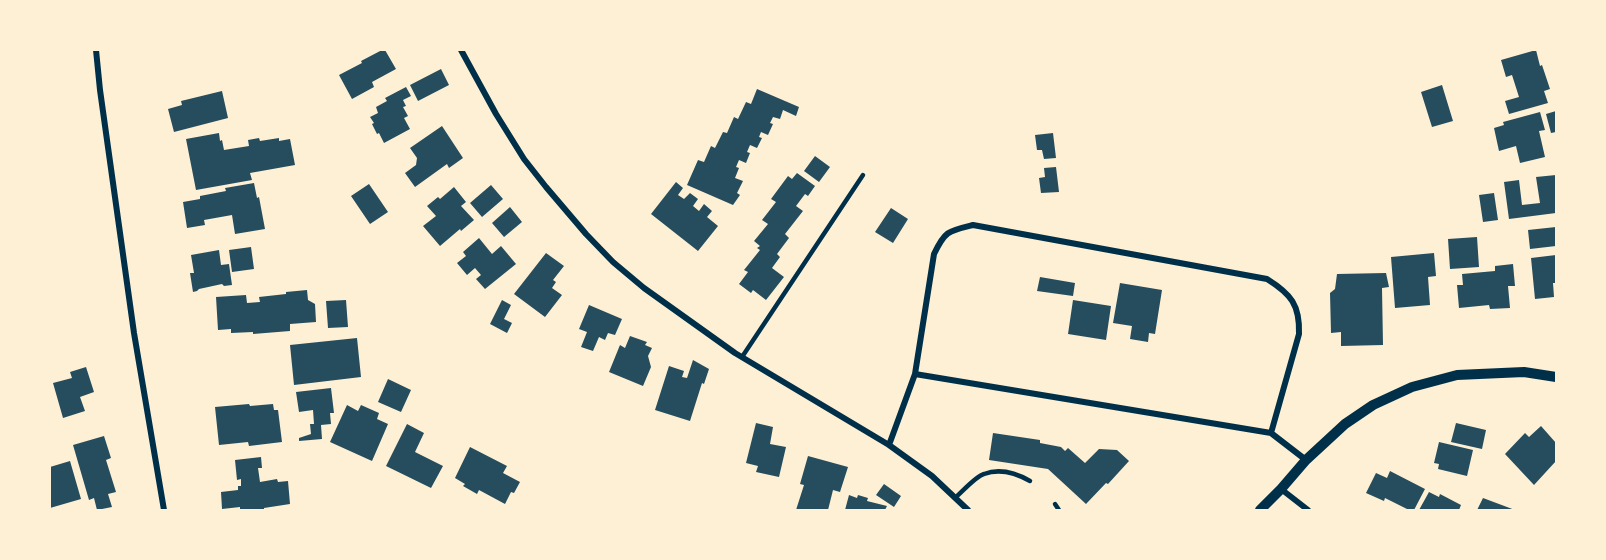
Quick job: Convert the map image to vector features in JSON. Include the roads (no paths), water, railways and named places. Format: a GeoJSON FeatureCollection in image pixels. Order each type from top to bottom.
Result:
{"type":"FeatureCollection","features":[{"type":"Feature","properties":{"kind":"street"},"geometry":{"type":"LineString","coordinates":[[96,50],[134,333],[164,510]]}},
{"type":"Feature","properties":{"kind":"street"},"geometry":{"type":"LineString","coordinates":[[461,50],[524,159],[586,234],[613,262],[644,288],[742,357],[889,445],[932,476],[969,510]]}},
{"type":"Feature","properties":{"kind":"street"},"geometry":{"type":"LineString","coordinates":[[889,445],[915,374],[934,254],[942,237],[952,230],[973,225],[1267,279],[1282,288],[1298,311],[1299,334],[1271,433]]}},
{"type":"Feature","properties":{"kind":"street"},"geometry":{"type":"LineString","coordinates":[[1260,510],[1306,460],[1346,424],[1373,405],[1412,387],[1457,375],[1524,372],[1557,376]]}},
{"type":"Feature","properties":{"kind":"street"},"geometry":{"type":"LineString","coordinates":[[915,374],[1271,433],[1306,460]]}},
{"type":"Feature","properties":{"kind":"street"},"geometry":{"type":"LineString","coordinates":[[1281,489],[1308,510]]}},
{"type":"Feature","properties":{"kind":"lane"},"geometry":{"type":"LineString","coordinates":[[742,357],[863,175]]}},
{"type":"Feature","properties":{"kind":"lane"},"geometry":{"type":"LineString","coordinates":[[955,498],[983,474],[1006,471],[1019,474],[1030,481]]}},
{"type":"Feature","properties":{"kind":"lane"},"geometry":{"type":"LineString","coordinates":[[1055,504],[1059,510]]}}]}
